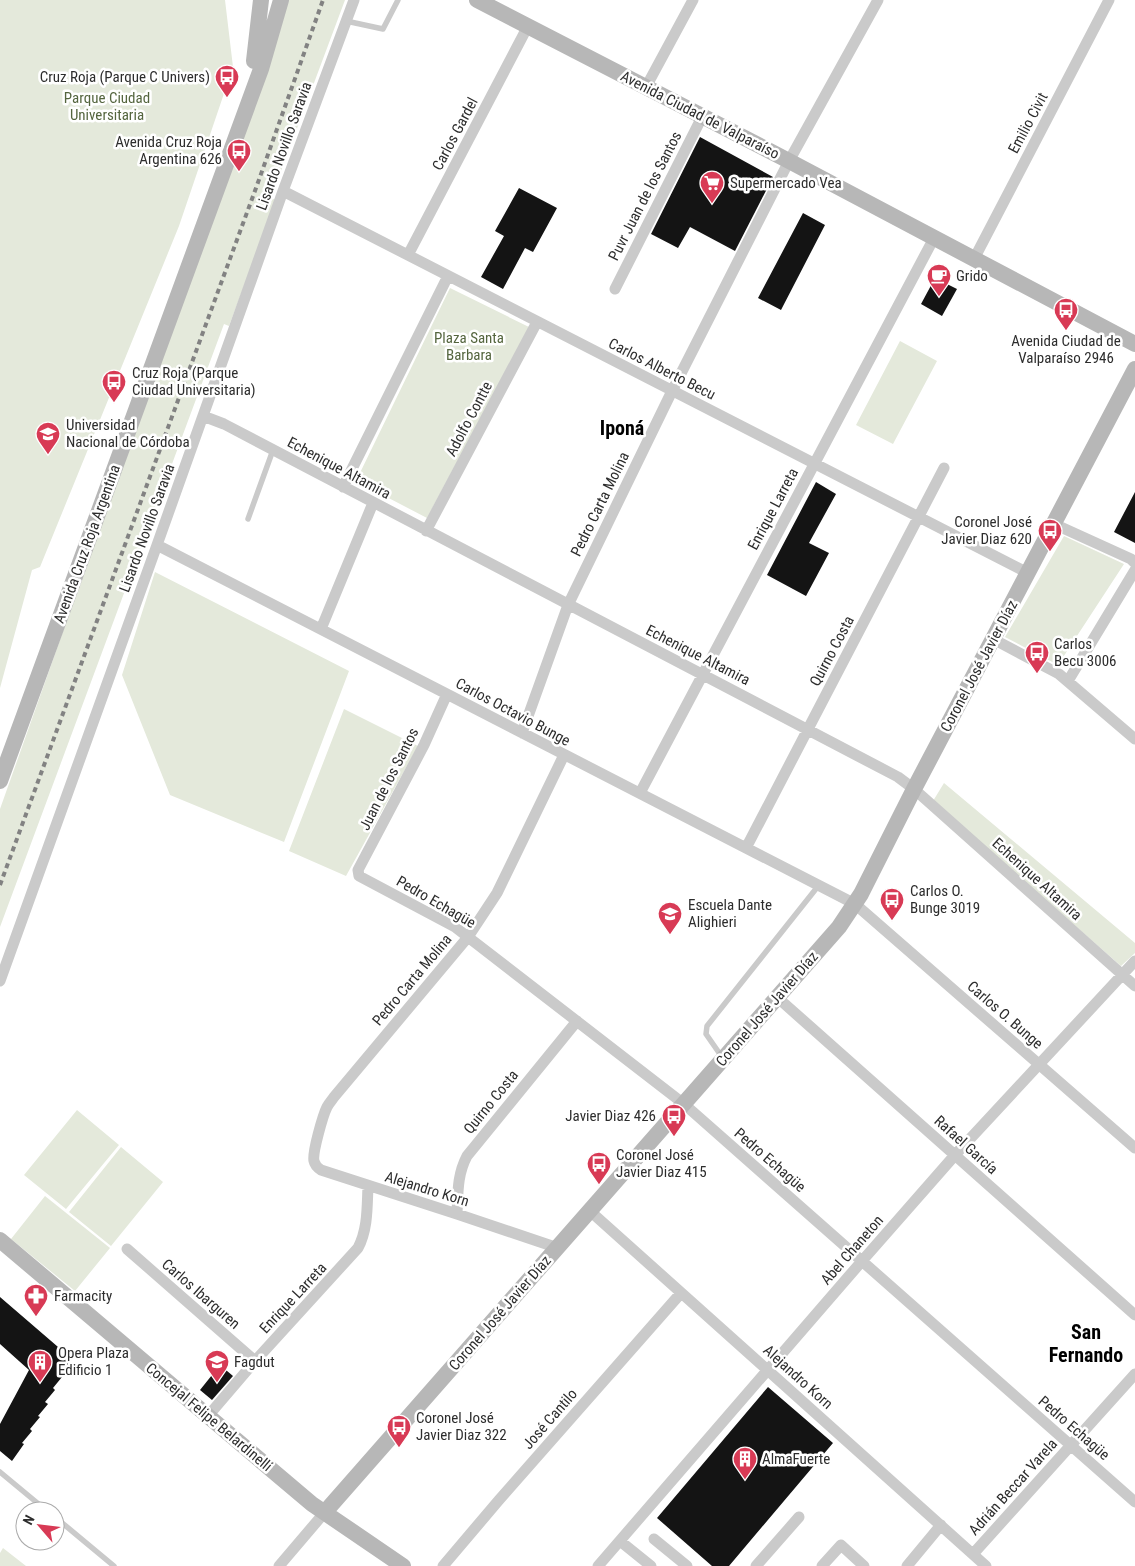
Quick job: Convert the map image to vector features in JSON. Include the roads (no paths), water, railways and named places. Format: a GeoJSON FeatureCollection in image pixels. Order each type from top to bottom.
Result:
{"type":"FeatureCollection","features":[{"type":"Feature","properties":{"kind":"main road","name":"Avenida Cruz Roja Argentina"},"geometry":{"type":"LineString","coordinates":[[246,110],[257,48],[261,0]]}},
{"type":"Feature","properties":{"kind":"main road","name":"Avenida Cruz Roja Argentina"},"geometry":{"type":"LineString","coordinates":[[0,781],[246,110],[281,0]]}},
{"type":"Feature","properties":{"kind":"main road","name":"Avenida Ciudad de Valparaíso"},"geometry":{"type":"LineString","coordinates":[[477,0],[499,5],[528,26],[1135,344]]}},
{"type":"Feature","properties":{"kind":"main road","name":"Coronel José Javier Díaz"},"geometry":{"type":"LineString","coordinates":[[325,1512],[839,927],[855,904],[1135,369]]}},
{"type":"Feature","properties":{"kind":"main road","name":"Concejal Felipe Belardinelli"},"geometry":{"type":"LineString","coordinates":[[0,1240],[312,1504],[403,1566]]}},
{"type":"Feature","properties":{"kind":"street","name":"Lisardo Novillo Saravia"},"geometry":{"type":"LineString","coordinates":[[0,981],[283,191],[354,0]]}},
{"type":"Feature","properties":{"kind":"street"},"geometry":{"type":"LineString","coordinates":[[646,87],[693,0]]}},
{"type":"Feature","properties":{"kind":"street","name":"Pedro Carta Molina"},"geometry":{"type":"LineString","coordinates":[[522,733],[568,605],[672,391],[789,162],[878,0]]}},
{"type":"Feature","properties":{"kind":"street","name":"Emilio Civit"},"geometry":{"type":"LineString","coordinates":[[974,259],[1109,0]]}},
{"type":"Feature","properties":{"kind":"street","name":"Carlos Gardel"},"geometry":{"type":"LineString","coordinates":[[408,256],[528,26]]}},
{"type":"Feature","properties":{"kind":"street","name":"Puvr Juan de los Santos"},"geometry":{"type":"LineString","coordinates":[[615,288],[702,116]]}},
{"type":"Feature","properties":{"kind":"street","name":"Carlos Alberto Becu"},"geometry":{"type":"LineString","coordinates":[[283,191],[1028,573]]}},
{"type":"Feature","properties":{"kind":"street","name":"Enrique Larreta"},"geometry":{"type":"LineString","coordinates":[[640,793],[934,238]]}},
{"type":"Feature","properties":{"kind":"street"},"geometry":{"type":"LineString","coordinates":[[343,487],[448,276]]}},
{"type":"Feature","properties":{"kind":"street","name":"Adolfo Contte"},"geometry":{"type":"LineString","coordinates":[[426,531],[537,322]]}},
{"type":"Feature","properties":{"kind":"street","name":"Echenique Altamira"},"geometry":{"type":"LineString","coordinates":[[203,416],[224,424],[898,777],[914,789],[1135,986]]}},
{"type":"Feature","properties":{"kind":"street","name":"Quirno Costa"},"geometry":{"type":"LineString","coordinates":[[746,848],[944,468]]}},
{"type":"Feature","properties":{"kind":"street"},"geometry":{"type":"LineString","coordinates":[[321,629],[373,503]]}},
{"type":"Feature","properties":{"kind":"street"},"geometry":{"type":"LineString","coordinates":[[1054,524],[1131,559],[1135,563]]}},
{"type":"Feature","properties":{"kind":"street","name":"Carlos Octavio Bunge"},"geometry":{"type":"LineString","coordinates":[[157,545],[855,904]]}},
{"type":"Feature","properties":{"kind":"street"},"geometry":{"type":"LineString","coordinates":[[1068,681],[1135,570]]}},
{"type":"Feature","properties":{"kind":"street"},"geometry":{"type":"LineString","coordinates":[[993,639],[1060,674],[1135,738]]}},
{"type":"Feature","properties":{"kind":"street","name":"Juan de los Santos"},"geometry":{"type":"LineString","coordinates":[[359,876],[358,870],[424,745],[447,694]]}},
{"type":"Feature","properties":{"kind":"street","name":"Pedro Carta Molina"},"geometry":{"type":"LineString","coordinates":[[316,1166],[313,1154],[327,1107],[468,936],[497,893],[564,755]]}},
{"type":"Feature","properties":{"kind":"street","name":"Pedro Echagüe"},"geometry":{"type":"LineString","coordinates":[[359,876],[455,927],[468,936],[684,1104],[1135,1502]]}},
{"type":"Feature","properties":{"kind":"street","name":"Carlos O. Bunge"},"geometry":{"type":"LineString","coordinates":[[855,904],[1135,1148]]}},
{"type":"Feature","properties":{"kind":"street","name":"Abel Chaneton"},"geometry":{"type":"LineString","coordinates":[[598,1566],[955,1155],[1135,961]]}},
{"type":"Feature","properties":{"kind":"street","name":"Rafael García"},"geometry":{"type":"LineString","coordinates":[[778,998],[1135,1315]]}},
{"type":"Feature","properties":{"kind":"street","name":"Quirno Costa"},"geometry":{"type":"LineString","coordinates":[[457,1214],[458,1181],[461,1168],[467,1156],[577,1021]]}},
{"type":"Feature","properties":{"kind":"street","name":"Alejandro Korn"},"geometry":{"type":"LineString","coordinates":[[316,1166],[322,1170],[368,1186],[558,1248]]}},
{"type":"Feature","properties":{"kind":"street","name":"Enrique Larreta"},"geometry":{"type":"LineString","coordinates":[[208,1416],[255,1361],[358,1248],[364,1238],[366,1226],[368,1186]]}},
{"type":"Feature","properties":{"kind":"street","name":"Alejandro Korn"},"geometry":{"type":"LineString","coordinates":[[590,1211],[986,1566]]}},
{"type":"Feature","properties":{"kind":"street","name":"Carlos Ibarguren"},"geometry":{"type":"LineString","coordinates":[[127,1249],[255,1361]]}},
{"type":"Feature","properties":{"kind":"street","name":"José Cantilo"},"geometry":{"type":"LineString","coordinates":[[443,1566],[681,1293]]}},
{"type":"Feature","properties":{"kind":"street","name":"Adrián Beccar Varela"},"geometry":{"type":"LineString","coordinates":[[973,1554],[1135,1374]]}},
{"type":"Feature","properties":{"kind":"street","name":"Coronel José Javier Díaz"},"geometry":{"type":"LineString","coordinates":[[279,1566],[325,1512]]}},
{"type":"Feature","properties":{"kind":"street"},"geometry":{"type":"LineString","coordinates":[[756,1566],[799,1517]]}},
{"type":"Feature","properties":{"kind":"street"},"geometry":{"type":"LineString","coordinates":[[907,1566],[941,1526]]}},
{"type":"Feature","properties":{"kind":"street"},"geometry":{"type":"LineString","coordinates":[[654,1539],[687,1566]]}},
{"type":"Feature","properties":{"kind":"street"},"geometry":{"type":"LineString","coordinates":[[620,1541],[651,1566]]}},
{"type":"Feature","properties":{"kind":"street"},"geometry":{"type":"LineString","coordinates":[[822,1566],[841,1545],[864,1566]]}},
{"type":"Feature","properties":{"kind":"lane"},"geometry":{"type":"LineString","coordinates":[[346,21],[383,29],[398,0]]}},
{"type":"Feature","properties":{"kind":"lane"},"geometry":{"type":"LineString","coordinates":[[248,519],[273,450]]}},
{"type":"Feature","properties":{"kind":"lane"},"geometry":{"type":"LineString","coordinates":[[723,1058],[706,1034],[707,1026],[819,885]]}},
{"type":"Feature","properties":{"kind":"lane"},"geometry":{"type":"LineString","coordinates":[[0,1472],[35,1501]]}},
{"type":"Feature","properties":{"kind":"lane"},"geometry":{"type":"LineString","coordinates":[[65,1525],[114,1566]]}},
{"type":"Feature","properties":{"kind":"railway"},"geometry":{"type":"LineString","coordinates":[[0,885],[256,188],[323,0]]}},
{"type":"Feature","properties":{"kind":"place","name":"Cruz Roja (Parque C Univers)"},"geometry":{"type":"Point","coordinates":[227,98]}},
{"type":"Feature","properties":{"kind":"place","name":"Avenida Cruz Roja Argentina 626"},"geometry":{"type":"Point","coordinates":[239,172]}},
{"type":"Feature","properties":{"kind":"place","name":"Supermercado Vea"},"geometry":{"type":"Point","coordinates":[712,204]}},
{"type":"Feature","properties":{"kind":"place","name":"Grido"},"geometry":{"type":"Point","coordinates":[939,297]}},
{"type":"Feature","properties":{"kind":"place","name":"Avenida Ciudad de Valparaíso 2946"},"geometry":{"type":"Point","coordinates":[1066,331]}},
{"type":"Feature","properties":{"kind":"place","name":"Cruz Roja (Parque Ciudad Universitaria)"},"geometry":{"type":"Point","coordinates":[114,403]}},
{"type":"Feature","properties":{"kind":"place","name":"Universidad Nacional de Córdoba"},"geometry":{"type":"Point","coordinates":[48,455]}},
{"type":"Feature","properties":{"kind":"place","name":"Coronel José Javier Diaz 620"},"geometry":{"type":"Point","coordinates":[1050,552]}},
{"type":"Feature","properties":{"kind":"place","name":"Carlos Becu 3006"},"geometry":{"type":"Point","coordinates":[1037,674]}},
{"type":"Feature","properties":{"kind":"place","name":"Carlos O. Bunge 3019"},"geometry":{"type":"Point","coordinates":[892,921]}},
{"type":"Feature","properties":{"kind":"place","name":"Escuela Dante Alighieri"},"geometry":{"type":"Point","coordinates":[670,935]}},
{"type":"Feature","properties":{"kind":"place","name":"Javier Diaz 426"},"geometry":{"type":"Point","coordinates":[674,1137]}},
{"type":"Feature","properties":{"kind":"place","name":"Coronel José Javier Diaz 415"},"geometry":{"type":"Point","coordinates":[599,1185]}},
{"type":"Feature","properties":{"kind":"place","name":"Farmacity"},"geometry":{"type":"Point","coordinates":[36,1317]}},
{"type":"Feature","properties":{"kind":"place","name":"Opera Plaza Edificio 1"},"geometry":{"type":"Point","coordinates":[40,1383]}},
{"type":"Feature","properties":{"kind":"place","name":"Fagdut"},"geometry":{"type":"Point","coordinates":[217,1383]}},
{"type":"Feature","properties":{"kind":"place","name":"Coronel José Javier Diaz 322"},"geometry":{"type":"Point","coordinates":[399,1448]}},
{"type":"Feature","properties":{"kind":"place","name":"AlmaFuerte"},"geometry":{"type":"Point","coordinates":[745,1480]}},
{"type":"Feature","properties":{"kind":"district","name":"Iponá"},"geometry":{"type":"Point","coordinates":[622,428]}},
{"type":"Feature","properties":{"kind":"district","name":"San Fernando"},"geometry":{"type":"Point","coordinates":[1086,1344]}},
{"type":"Feature","properties":{"kind":"park label","name":"Parque Ciudad Universitaria"},"geometry":{"type":"Point","coordinates":[107,106]}},
{"type":"Feature","properties":{"kind":"park label","name":"Plaza Santa Barbara"},"geometry":{"type":"Point","coordinates":[469,346]}}]}
